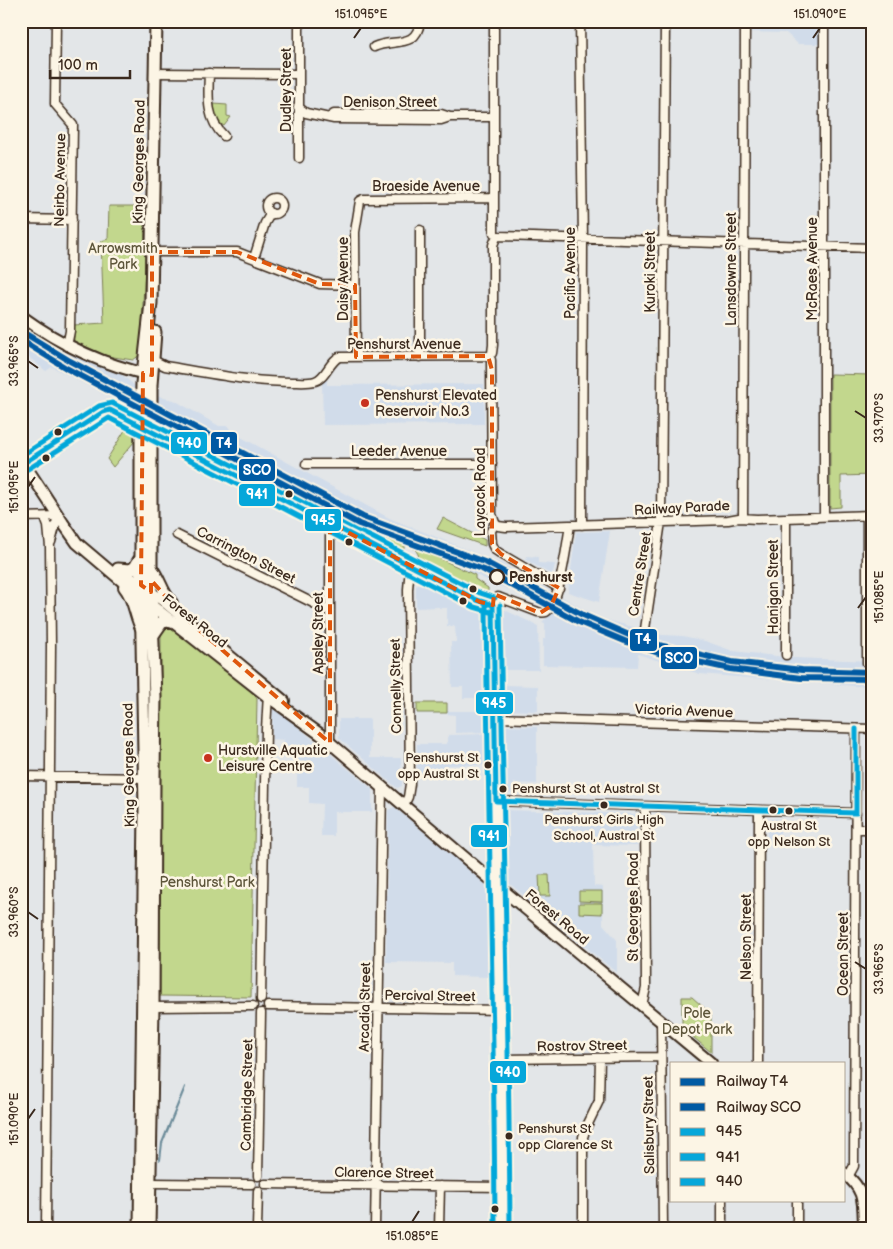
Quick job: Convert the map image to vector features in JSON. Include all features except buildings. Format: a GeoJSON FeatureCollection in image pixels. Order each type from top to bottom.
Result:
{"type":"FeatureCollection","features":[{"type":"Feature","properties":{"kind":"highway","name":"King Georges Road"},"geometry":{"type":"LineString","coordinates":[[148,1228],[153,1006],[155,696],[146,595],[151,567],[147,379],[151,303],[156,21]]}},
{"type":"Feature","properties":{"kind":"highway","name":"King Georges Road"},"geometry":{"type":"LineString","coordinates":[[147,379],[153,360],[154,326],[151,303]]}},
{"type":"Feature","properties":{"kind":"highway","name":"King Georges Road"},"geometry":{"type":"LineString","coordinates":[[140,1228],[145,778],[148,634],[152,605],[141,585],[147,423]]}},
{"type":"Feature","properties":{"kind":"highway"},"geometry":{"type":"LineString","coordinates":[[118,573],[131,570],[141,555]]}},
{"type":"Feature","properties":{"kind":"highway"},"geometry":{"type":"LineString","coordinates":[[148,634],[162,622],[180,620]]}},
{"type":"Feature","properties":{"kind":"highway"},"geometry":{"type":"LineString","coordinates":[[142,1032],[146,1026],[148,1010],[153,1006]]}},
{"type":"Feature","properties":{"kind":"main road"},"geometry":{"type":"LineString","coordinates":[[21,316],[67,346],[147,379]]}},
{"type":"Feature","properties":{"kind":"main road"},"geometry":{"type":"LineString","coordinates":[[147,423],[480,602],[493,605],[496,885],[502,1059],[503,1228]]}},
{"type":"Feature","properties":{"kind":"main road","name":"Forest Road"},"geometry":{"type":"LineString","coordinates":[[22,461],[61,520],[118,573],[269,692],[382,786],[496,885],[709,1062]]}},
{"type":"Feature","properties":{"kind":"main road"},"geometry":{"type":"LineString","coordinates":[[151,567],[158,575],[180,620]]}},
{"type":"Feature","properties":{"kind":"main road"},"geometry":{"type":"LineString","coordinates":[[118,573],[132,599],[136,621],[148,634]]}},
{"type":"Feature","properties":{"kind":"main road","name":"Forest Road"},"geometry":{"type":"LineString","coordinates":[[118,573],[141,585]]}},
{"type":"Feature","properties":{"kind":"main road","name":"Forest Road"},"geometry":{"type":"LineString","coordinates":[[152,605],[180,620]]}},
{"type":"Feature","properties":{"kind":"main road"},"geometry":{"type":"LineString","coordinates":[[498,911],[506,904],[517,902]]}},
{"type":"Feature","properties":{"kind":"main road"},"geometry":{"type":"LineString","coordinates":[[846,1175],[861,1191],[864,1228]]}},
{"type":"Feature","properties":{"kind":"street","name":"Neirbo Avenue"},"geometry":{"type":"LineString","coordinates":[[56,21],[55,104],[73,125],[70,336],[67,346]]}},
{"type":"Feature","properties":{"kind":"street","name":"Dudley Street"},"geometry":{"type":"LineString","coordinates":[[299,21],[299,158]]}},
{"type":"Feature","properties":{"kind":"street"},"geometry":{"type":"LineString","coordinates":[[374,47],[383,43],[400,43],[411,39],[418,31],[420,21]]}},
{"type":"Feature","properties":{"kind":"street","name":"Laycock Road"},"geometry":{"type":"LineString","coordinates":[[494,21],[493,117],[496,236],[493,245],[494,340],[491,356],[492,514],[494,523],[491,534],[495,550],[558,591]]}},
{"type":"Feature","properties":{"kind":"street","name":"Pacific Avenue"},"geometry":{"type":"LineString","coordinates":[[580,21],[583,239],[582,525]]}},
{"type":"Feature","properties":{"kind":"street","name":"Kuroki Street"},"geometry":{"type":"LineString","coordinates":[[661,522],[665,21]]}},
{"type":"Feature","properties":{"kind":"street","name":"Lansdowne Street"},"geometry":{"type":"LineString","coordinates":[[743,518],[745,21]]}},
{"type":"Feature","properties":{"kind":"street","name":"McRaes Avenue"},"geometry":{"type":"LineString","coordinates":[[824,21],[824,516]]}},
{"type":"Feature","properties":{"kind":"street"},"geometry":{"type":"LineString","coordinates":[[155,73],[299,74]]}},
{"type":"Feature","properties":{"kind":"street"},"geometry":{"type":"LineString","coordinates":[[209,73],[208,103],[210,116],[224,136]]}},
{"type":"Feature","properties":{"kind":"street","name":"Denison Street"},"geometry":{"type":"LineString","coordinates":[[298,107],[314,116],[334,119],[441,120],[450,117],[493,117]]}},
{"type":"Feature","properties":{"kind":"street"},"geometry":{"type":"LineString","coordinates":[[299,128],[314,116]]}},
{"type":"Feature","properties":{"kind":"street","name":"Braeside Avenue"},"geometry":{"type":"LineString","coordinates":[[359,202],[364,199],[494,198]]}},
{"type":"Feature","properties":{"kind":"street","name":"Daisy Avenue"},"geometry":{"type":"LineString","coordinates":[[356,357],[356,232],[359,202]]}},
{"type":"Feature","properties":{"kind":"street"},"geometry":{"type":"LineString","coordinates":[[254,258],[270,213]]}},
{"type":"Feature","properties":{"kind":"street"},"geometry":{"type":"LineString","coordinates":[[21,219],[72,220]]}},
{"type":"Feature","properties":{"kind":"street"},"geometry":{"type":"LineString","coordinates":[[420,230],[420,357]]}},
{"type":"Feature","properties":{"kind":"street"},"geometry":{"type":"LineString","coordinates":[[496,236],[872,248]]}},
{"type":"Feature","properties":{"kind":"street"},"geometry":{"type":"LineString","coordinates":[[152,252],[237,252],[323,285],[355,285]]}},
{"type":"Feature","properties":{"kind":"street","name":"Penshurst Avenue"},"geometry":{"type":"LineString","coordinates":[[153,360],[161,365],[261,381],[311,382],[320,378],[337,358],[491,356]]}},
{"type":"Feature","properties":{"kind":"street"},"geometry":{"type":"LineString","coordinates":[[22,461],[108,410],[147,423]]}},
{"type":"Feature","properties":{"kind":"street","name":"Leeder Avenue"},"geometry":{"type":"LineString","coordinates":[[306,464],[492,464]]}},
{"type":"Feature","properties":{"kind":"street"},"geometry":{"type":"LineString","coordinates":[[867,663],[870,515]]}},
{"type":"Feature","properties":{"kind":"street","name":"Railway Parade"},"geometry":{"type":"LineString","coordinates":[[494,523],[498,526],[506,527],[870,515]]}},
{"type":"Feature","properties":{"kind":"street"},"geometry":{"type":"LineString","coordinates":[[21,517],[61,520],[50,546]]}},
{"type":"Feature","properties":{"kind":"street"},"geometry":{"type":"LineString","coordinates":[[45,518],[48,526],[50,546],[46,1228]]}},
{"type":"Feature","properties":{"kind":"street","name":"Hanigan Street"},"geometry":{"type":"LineString","coordinates":[[786,518],[786,655]]}},
{"type":"Feature","properties":{"kind":"street","name":"Centre Street"},"geometry":{"type":"LineString","coordinates":[[644,629],[661,522]]}},
{"type":"Feature","properties":{"kind":"street","name":"Apsley Street"},"geometry":{"type":"LineString","coordinates":[[330,743],[330,532],[332,524]]}},
{"type":"Feature","properties":{"kind":"street"},"geometry":{"type":"LineString","coordinates":[[493,605],[495,598],[500,597],[538,612],[548,610],[558,591],[570,525]]}},
{"type":"Feature","properties":{"kind":"street","name":"Carrington Street"},"geometry":{"type":"LineString","coordinates":[[177,535],[330,611]]}},
{"type":"Feature","properties":{"kind":"street","name":"Connelly Street"},"geometry":{"type":"LineString","coordinates":[[404,805],[410,789],[408,589],[409,578],[414,567]]}},
{"type":"Feature","properties":{"kind":"street"},"geometry":{"type":"LineString","coordinates":[[261,999],[269,692]]}},
{"type":"Feature","properties":{"kind":"street","name":"Victoria Avenue"},"geometry":{"type":"LineString","coordinates":[[495,718],[872,729]]}},
{"type":"Feature","properties":{"kind":"street","name":"Ocean Street"},"geometry":{"type":"LineString","coordinates":[[846,1175],[854,1166],[856,729]]}},
{"type":"Feature","properties":{"kind":"street"},"geometry":{"type":"LineString","coordinates":[[21,776],[145,778]]}},
{"type":"Feature","properties":{"kind":"street","name":"Arcadia Street"},"geometry":{"type":"LineString","coordinates":[[375,1228],[382,786]]}},
{"type":"Feature","properties":{"kind":"street"},"geometry":{"type":"LineString","coordinates":[[496,801],[856,813]]}},
{"type":"Feature","properties":{"kind":"street","name":"St Georges Road"},"geometry":{"type":"LineString","coordinates":[[642,1005],[646,988],[645,807]]}},
{"type":"Feature","properties":{"kind":"street","name":"Nelson Street"},"geometry":{"type":"LineString","coordinates":[[758,1062],[759,810]]}},
{"type":"Feature","properties":{"kind":"street"},"geometry":{"type":"LineString","coordinates":[[856,829],[872,829]]}},
{"type":"Feature","properties":{"kind":"street"},"geometry":{"type":"LineString","coordinates":[[253,1006],[255,1002],[261,999]]}},
{"type":"Feature","properties":{"kind":"street"},"geometry":{"type":"LineString","coordinates":[[253,1006],[256,1012],[265,1012],[268,1006],[265,1000],[261,999]]}},
{"type":"Feature","properties":{"kind":"street"},"geometry":{"type":"LineString","coordinates":[[153,1006],[253,1006]]}},
{"type":"Feature","properties":{"kind":"street","name":"Percival Street"},"geometry":{"type":"LineString","coordinates":[[268,1006],[501,1010]]}},
{"type":"Feature","properties":{"kind":"street","name":"Cambridge Street"},"geometry":{"type":"LineString","coordinates":[[258,1176],[261,1013]]}},
{"type":"Feature","properties":{"kind":"street","name":"Salisbury Street"},"geometry":{"type":"LineString","coordinates":[[661,1021],[663,1228]]}},
{"type":"Feature","properties":{"kind":"street","name":"Rostrov Street"},"geometry":{"type":"LineString","coordinates":[[502,1059],[661,1057]]}},
{"type":"Feature","properties":{"kind":"street"},"geometry":{"type":"LineString","coordinates":[[583,1228],[584,1134],[599,1101],[600,1058]]}},
{"type":"Feature","properties":{"kind":"street"},"geometry":{"type":"LineString","coordinates":[[251,1184],[254,1178],[258,1176],[262,1178],[266,1184],[262,1190],[258,1191]]}},
{"type":"Feature","properties":{"kind":"street"},"geometry":{"type":"LineString","coordinates":[[150,1183],[251,1184]]}},
{"type":"Feature","properties":{"kind":"street"},"geometry":{"type":"LineString","coordinates":[[251,1184],[254,1190],[258,1191]]}},
{"type":"Feature","properties":{"kind":"street","name":"Clarence Street"},"geometry":{"type":"LineString","coordinates":[[266,1184],[503,1187]]}},
{"type":"Feature","properties":{"kind":"street"},"geometry":{"type":"LineString","coordinates":[[439,1228],[440,1186]]}},
{"type":"Feature","properties":{"kind":"street"},"geometry":{"type":"LineString","coordinates":[[257,1228],[258,1191]]}},
{"type":"Feature","properties":{"kind":"street"},"geometry":{"type":"LineString","coordinates":[[722,1202],[722,1228]]}},
{"type":"Feature","properties":{"kind":"street"},"geometry":{"type":"LineString","coordinates":[[797,1202],[797,1228]]}},
{"type":"Feature","properties":{"kind":"highlighted area"},"geometry":{"type":"Polygon","coordinates":[[[152,252],[237,252],[320,284],[355,285],[356,357],[488,356],[492,370],[492,544],[501,554],[559,588],[551,606],[540,613],[494,594],[493,605],[480,602],[330,523],[330,743],[184,617],[151,580],[151,592],[141,585],[143,373],[152,375],[152,252]]]}},
{"type":"Feature","properties":{"kind":"shaded area"},"geometry":{"type":"Polygon","coordinates":[[[753,21],[819,21],[819,44],[798,44],[786,33],[750,32],[753,21]]]}},
{"type":"Feature","properties":{"kind":"shaded area"},"geometry":{"type":"Polygon","coordinates":[[[21,322],[77,356],[122,375],[134,385],[164,398],[174,400],[219,426],[229,426],[230,431],[389,518],[503,564],[535,584],[537,583],[600,618],[662,635],[683,636],[705,641],[733,651],[794,658],[872,661],[872,685],[856,686],[700,674],[638,654],[637,667],[543,665],[545,623],[542,622],[548,617],[531,600],[360,522],[280,480],[263,478],[162,428],[157,422],[52,367],[46,371],[21,351],[21,322]]]}},
{"type":"Feature","properties":{"kind":"shaded area"},"geometry":{"type":"Polygon","coordinates":[[[327,374],[327,385],[484,384],[484,424],[323,425],[322,381],[327,374]]]}},
{"type":"Feature","properties":{"kind":"shaded area"},"geometry":{"type":"Polygon","coordinates":[[[610,531],[599,602],[568,592],[576,532],[610,531]]]}},
{"type":"Feature","properties":{"kind":"shaded area"},"geometry":{"type":"Polygon","coordinates":[[[527,556],[538,557],[538,563],[555,564],[553,572],[550,574],[526,560],[527,556]]]}},
{"type":"Feature","properties":{"kind":"shaded area"},"geometry":{"type":"Polygon","coordinates":[[[427,583],[485,615],[487,732],[455,733],[455,715],[447,714],[447,711],[476,711],[476,698],[463,698],[463,687],[452,687],[451,642],[456,642],[455,626],[447,626],[447,608],[416,608],[416,586],[427,583]]]}},
{"type":"Feature","properties":{"kind":"shaded area"},"geometry":{"type":"Polygon","coordinates":[[[503,609],[538,626],[539,670],[503,670],[503,609]]]}},
{"type":"Feature","properties":{"kind":"shaded area"},"geometry":{"type":"Polygon","coordinates":[[[503,685],[538,686],[538,711],[503,710],[503,685]]]}},
{"type":"Feature","properties":{"kind":"shaded area"},"geometry":{"type":"Polygon","coordinates":[[[274,707],[372,789],[372,812],[334,812],[334,836],[321,836],[322,804],[309,803],[309,787],[297,787],[297,750],[284,750],[284,740],[272,739],[274,707]]]}},
{"type":"Feature","properties":{"kind":"shaded area"},"geometry":{"type":"Polygon","coordinates":[[[339,719],[370,719],[370,758],[401,758],[402,786],[397,788],[339,738],[339,719]]]}},
{"type":"Feature","properties":{"kind":"shaded area"},"geometry":{"type":"Polygon","coordinates":[[[504,726],[537,727],[537,784],[514,783],[514,793],[503,793],[504,726]]]}},
{"type":"Feature","properties":{"kind":"shaded area"},"geometry":{"type":"Polygon","coordinates":[[[487,734],[487,765],[448,765],[448,776],[417,776],[417,744],[447,744],[448,735],[487,734]]]}},
{"type":"Feature","properties":{"kind":"shaded area"},"geometry":{"type":"Polygon","coordinates":[[[394,807],[489,887],[489,977],[452,976],[452,963],[386,962],[388,810],[394,807]]]}},
{"type":"Feature","properties":{"kind":"shaded area"},"geometry":{"type":"Polygon","coordinates":[[[504,810],[637,814],[637,846],[593,845],[594,886],[603,887],[603,924],[617,940],[617,973],[505,880],[504,810]]]}},
{"type":"Feature","properties":{"kind":"shaded area"},"geometry":{"type":"Polygon","coordinates":[[[767,819],[780,819],[780,843],[767,842],[767,819]]]}},
{"type":"Feature","properties":{"kind":"green space"},"geometry":{"type":"Polygon","coordinates":[[[214,104],[227,105],[227,116],[231,117],[224,126],[216,117],[214,104]]]}},
{"type":"Feature","properties":{"kind":"green space","name":"Arrowsmith Park"},"geometry":{"type":"Polygon","coordinates":[[[109,206],[144,206],[145,267],[140,355],[133,360],[107,356],[74,341],[74,325],[104,323],[101,241],[108,239],[109,206]]]}},
{"type":"Feature","properties":{"kind":"green space"},"geometry":{"type":"Polygon","coordinates":[[[830,374],[872,375],[872,475],[841,476],[841,507],[830,508],[830,374]]]}},
{"type":"Feature","properties":{"kind":"green space"},"geometry":{"type":"Polygon","coordinates":[[[127,427],[134,433],[134,442],[113,467],[107,459],[127,427]]]}},
{"type":"Feature","properties":{"kind":"green space"},"geometry":{"type":"Polygon","coordinates":[[[242,461],[366,525],[354,525],[273,482],[257,482],[237,470],[242,461]]]}},
{"type":"Feature","properties":{"kind":"green space"},"geometry":{"type":"Polygon","coordinates":[[[443,518],[485,540],[485,546],[437,529],[443,518]]]}},
{"type":"Feature","properties":{"kind":"green space"},"geometry":{"type":"Polygon","coordinates":[[[382,532],[475,575],[475,579],[488,588],[488,591],[486,593],[480,592],[436,571],[436,568],[419,559],[418,554],[410,547],[404,546],[404,550],[390,543],[381,535],[382,532]]]}},
{"type":"Feature","properties":{"kind":"green space","name":"Penshurst Park"},"geometry":{"type":"Polygon","coordinates":[[[169,626],[185,636],[255,695],[257,699],[251,997],[160,996],[161,634],[165,627],[169,626]]]}},
{"type":"Feature","properties":{"kind":"green space"},"geometry":{"type":"Polygon","coordinates":[[[417,703],[447,703],[447,713],[417,713],[417,703]]]}},
{"type":"Feature","properties":{"kind":"green space"},"geometry":{"type":"Polygon","coordinates":[[[539,875],[549,875],[550,896],[540,896],[539,875]]]}},
{"type":"Feature","properties":{"kind":"green space"},"geometry":{"type":"Polygon","coordinates":[[[579,891],[602,891],[602,902],[579,901],[579,891]]]}},
{"type":"Feature","properties":{"kind":"green space"},"geometry":{"type":"Polygon","coordinates":[[[579,903],[602,903],[602,914],[579,913],[579,903]]]}},
{"type":"Feature","properties":{"kind":"green space","name":"Pole Depot Park"},"geometry":{"type":"Polygon","coordinates":[[[682,997],[692,997],[711,1014],[711,1052],[682,1028],[682,997]]]}},
{"type":"Feature","properties":{"kind":"waterway"},"geometry":{"type":"LineString","coordinates":[[160,1160],[162,1143],[185,1087]]}},
{"type":"Feature","properties":{"kind":"rail line","name":"T4"},"geometry":{"type":"LineString","coordinates":[[21,331],[70,361],[363,517],[487,563],[583,615],[629,635],[663,646],[732,662],[802,670],[872,672]]}},
{"type":"Feature","properties":{"kind":"rail line","name":"SCO"},"geometry":{"type":"LineString","coordinates":[[21,340],[66,368],[359,524],[484,570],[579,622],[627,642],[661,654],[730,669],[801,678],[872,679]]}},
{"type":"Feature","properties":{"kind":"transit line","name":"940"},"geometry":{"type":"LineString","coordinates":[[21,456],[99,406],[112,403],[480,593],[495,598]]}},
{"type":"Feature","properties":{"kind":"transit line","name":"945"},"geometry":{"type":"LineString","coordinates":[[24,463],[103,412],[110,410],[477,600],[493,605]]}},
{"type":"Feature","properties":{"kind":"transit line","name":"941"},"geometry":{"type":"LineString","coordinates":[[28,469],[109,418],[474,607],[491,612]]}},
{"type":"Feature","properties":{"kind":"transit line","name":"941"},"geometry":{"type":"LineString","coordinates":[[486,605],[495,1228]]}},
{"type":"Feature","properties":{"kind":"transit line","name":"945"},"geometry":{"type":"LineString","coordinates":[[493,605],[496,801]]}},
{"type":"Feature","properties":{"kind":"transit line","name":"940"},"geometry":{"type":"LineString","coordinates":[[500,605],[510,1228]]}},
{"type":"Feature","properties":{"kind":"transit line","name":"945"},"geometry":{"type":"LineString","coordinates":[[856,729],[856,813]]}},
{"type":"Feature","properties":{"kind":"transit line","name":"945"},"geometry":{"type":"LineString","coordinates":[[496,801],[856,813]]}},
{"type":"Feature","properties":{"kind":"place","name":"Penshurst Elevated Reservoir No.3"},"geometry":{"type":"Point","coordinates":[365,403]}},
{"type":"Feature","properties":{"kind":"place","name":"Penshurst"},"geometry":{"type":"Point","coordinates":[497,577]}},
{"type":"Feature","properties":{"kind":"place","name":"Hurstville Aquatic Leisure Centre"},"geometry":{"type":"Point","coordinates":[208,758]}},
{"type":"Feature","properties":{"kind":"place","name":"Penshurst St opp Austral St"},"geometry":{"type":"Point","coordinates":[488,765]}},
{"type":"Feature","properties":{"kind":"place","name":"Penshurst St at Austral St"},"geometry":{"type":"Point","coordinates":[503,789]}},
{"type":"Feature","properties":{"kind":"place","name":"Penshurst Girls High School, Austral St"},"geometry":{"type":"Point","coordinates":[604,805]}},
{"type":"Feature","properties":{"kind":"place","name":"Austral St opp Nelson St"},"geometry":{"type":"Point","coordinates":[789,811]}},
{"type":"Feature","properties":{"kind":"place","name":"Penshurst St opp Clarence St"},"geometry":{"type":"Point","coordinates":[509,1136]}}]}
